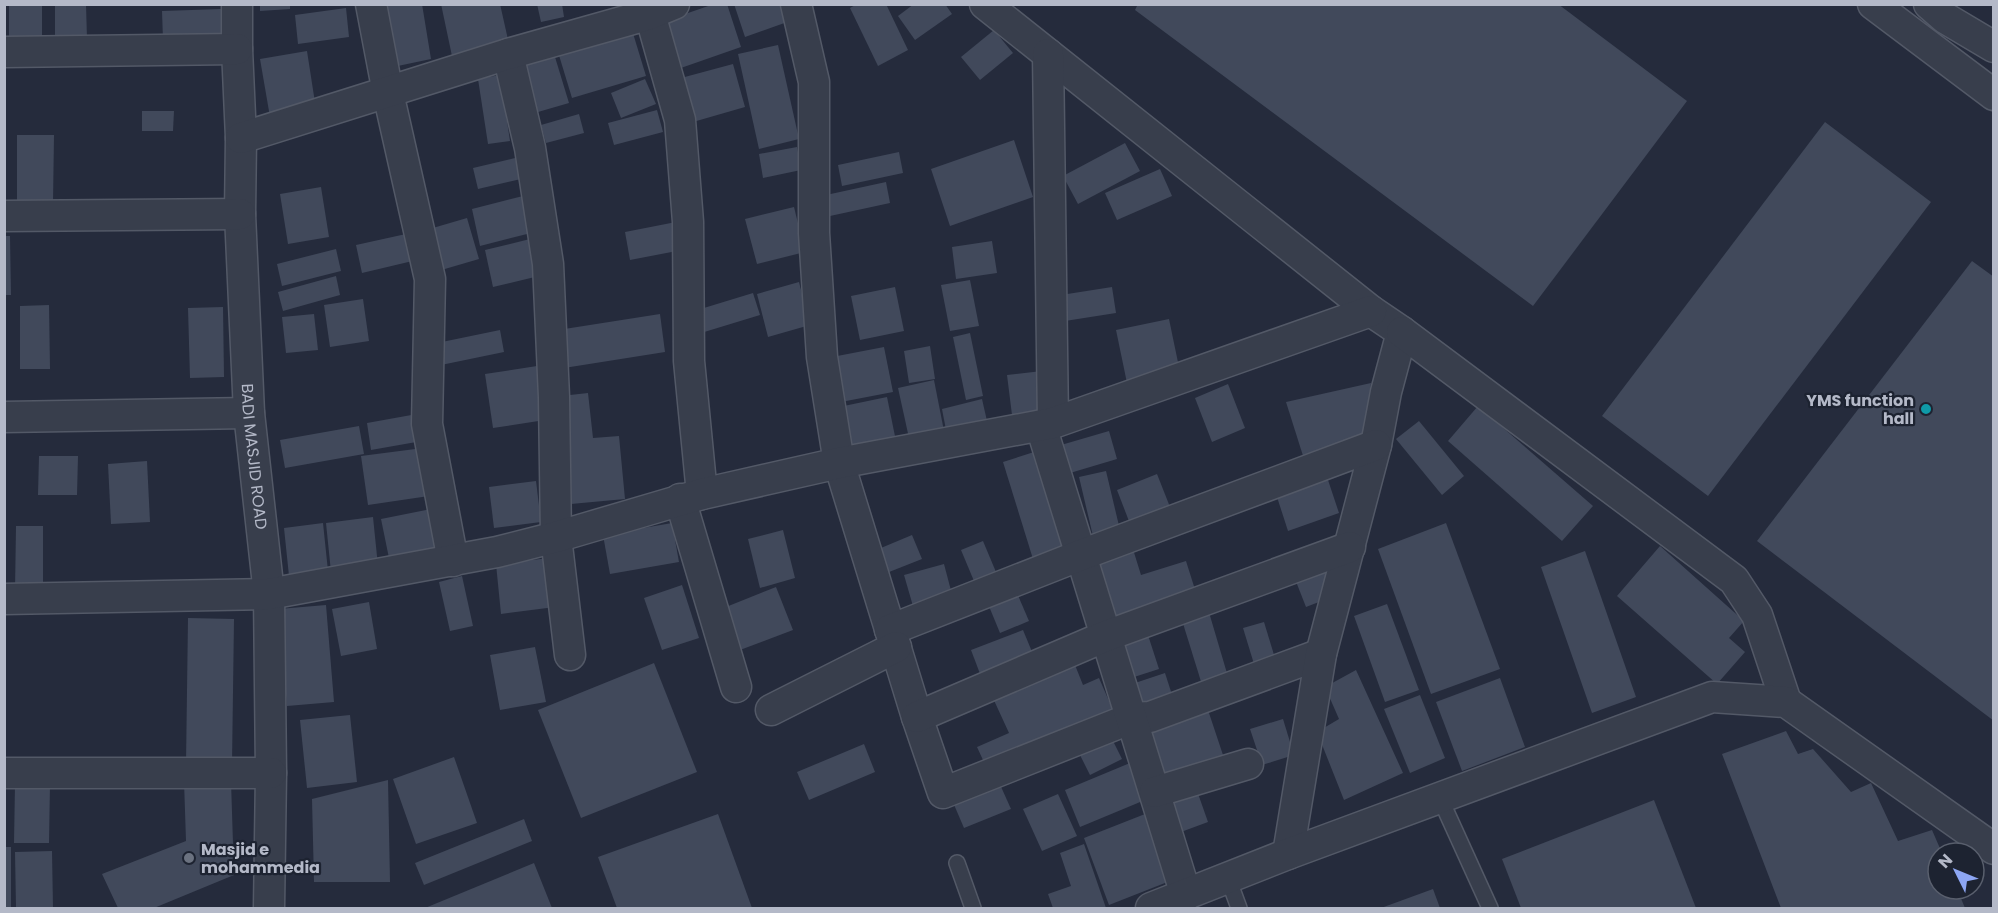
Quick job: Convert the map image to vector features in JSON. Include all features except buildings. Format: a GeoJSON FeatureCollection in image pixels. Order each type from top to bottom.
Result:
{"type":"FeatureCollection","features":[{"type":"Feature","properties":{"kind":"street","name":"BADI MASJID ROAD"},"geometry":{"type":"LineString","coordinates":[[237,4],[241,138],[240,214],[249,413],[269,594],[271,773],[269,909]]}},
{"type":"Feature","properties":{"kind":"street"},"geometry":{"type":"LineString","coordinates":[[371,4],[388,93],[430,279],[427,424],[453,561]]}},
{"type":"Feature","properties":{"kind":"street"},"geometry":{"type":"LineString","coordinates":[[796,4],[814,82],[814,233],[819,312],[822,357],[839,463],[917,717],[944,793],[1132,718],[1150,717],[1321,654]]}},
{"type":"Feature","properties":{"kind":"street"},"geometry":{"type":"LineString","coordinates":[[985,4],[1371,311],[1734,580],[1757,615],[1786,702]]}},
{"type":"Feature","properties":{"kind":"street"},"geometry":{"type":"LineString","coordinates":[[1873,4],[1994,95]]}},
{"type":"Feature","properties":{"kind":"street"},"geometry":{"type":"LineString","coordinates":[[1929,4],[1945,18],[1994,46]]}},
{"type":"Feature","properties":{"kind":"street"},"geometry":{"type":"LineString","coordinates":[[241,138],[508,54],[662,9],[680,120],[688,222],[691,497],[736,687]]}},
{"type":"Feature","properties":{"kind":"street"},"geometry":{"type":"LineString","coordinates":[[4,52],[237,49]]}},
{"type":"Feature","properties":{"kind":"street"},"geometry":{"type":"LineString","coordinates":[[508,54],[530,148],[548,264],[554,397],[556,537],[570,655]]}},
{"type":"Feature","properties":{"kind":"street"},"geometry":{"type":"LineString","coordinates":[[1048,54],[1047,425],[1081,555],[1186,895]]}},
{"type":"Feature","properties":{"kind":"street"},"geometry":{"type":"LineString","coordinates":[[4,216],[240,214]]}},
{"type":"Feature","properties":{"kind":"street"},"geometry":{"type":"LineString","coordinates":[[4,599],[269,594],[453,561],[556,537],[691,497],[839,463],[1047,425],[1371,311]]}},
{"type":"Feature","properties":{"kind":"street"},"geometry":{"type":"LineString","coordinates":[[1288,854],[1321,654],[1376,445],[1386,392],[1402,332]]}},
{"type":"Feature","properties":{"kind":"street"},"geometry":{"type":"LineString","coordinates":[[4,417],[249,413]]}},
{"type":"Feature","properties":{"kind":"street"},"geometry":{"type":"LineString","coordinates":[[771,710],[893,639],[1081,555],[1376,445]]}},
{"type":"Feature","properties":{"kind":"street"},"geometry":{"type":"LineString","coordinates":[[917,717],[1106,636],[1350,547]]}},
{"type":"Feature","properties":{"kind":"street"},"geometry":{"type":"LineString","coordinates":[[1151,909],[1288,854],[1712,697],[1786,702],[1994,849]]}},
{"type":"Feature","properties":{"kind":"street"},"geometry":{"type":"LineString","coordinates":[[1155,792],[1248,764]]}},
{"type":"Feature","properties":{"kind":"street"},"geometry":{"type":"LineString","coordinates":[[4,773],[271,773]]}},
{"type":"Feature","properties":{"kind":"lane"},"geometry":{"type":"LineString","coordinates":[[1440,798],[1490,909]]}},
{"type":"Feature","properties":{"kind":"lane"},"geometry":{"type":"LineString","coordinates":[[957,863],[973,909]]}},
{"type":"Feature","properties":{"kind":"lane"},"geometry":{"type":"LineString","coordinates":[[1228,878],[1239,909]]}},
{"type":"Feature","properties":{"kind":"place","name":"YMS function hall"},"geometry":{"type":"Point","coordinates":[1926,409]}},
{"type":"Feature","properties":{"kind":"place","name":"Masjid e mohammedia"},"geometry":{"type":"Point","coordinates":[189,858]}}]}
